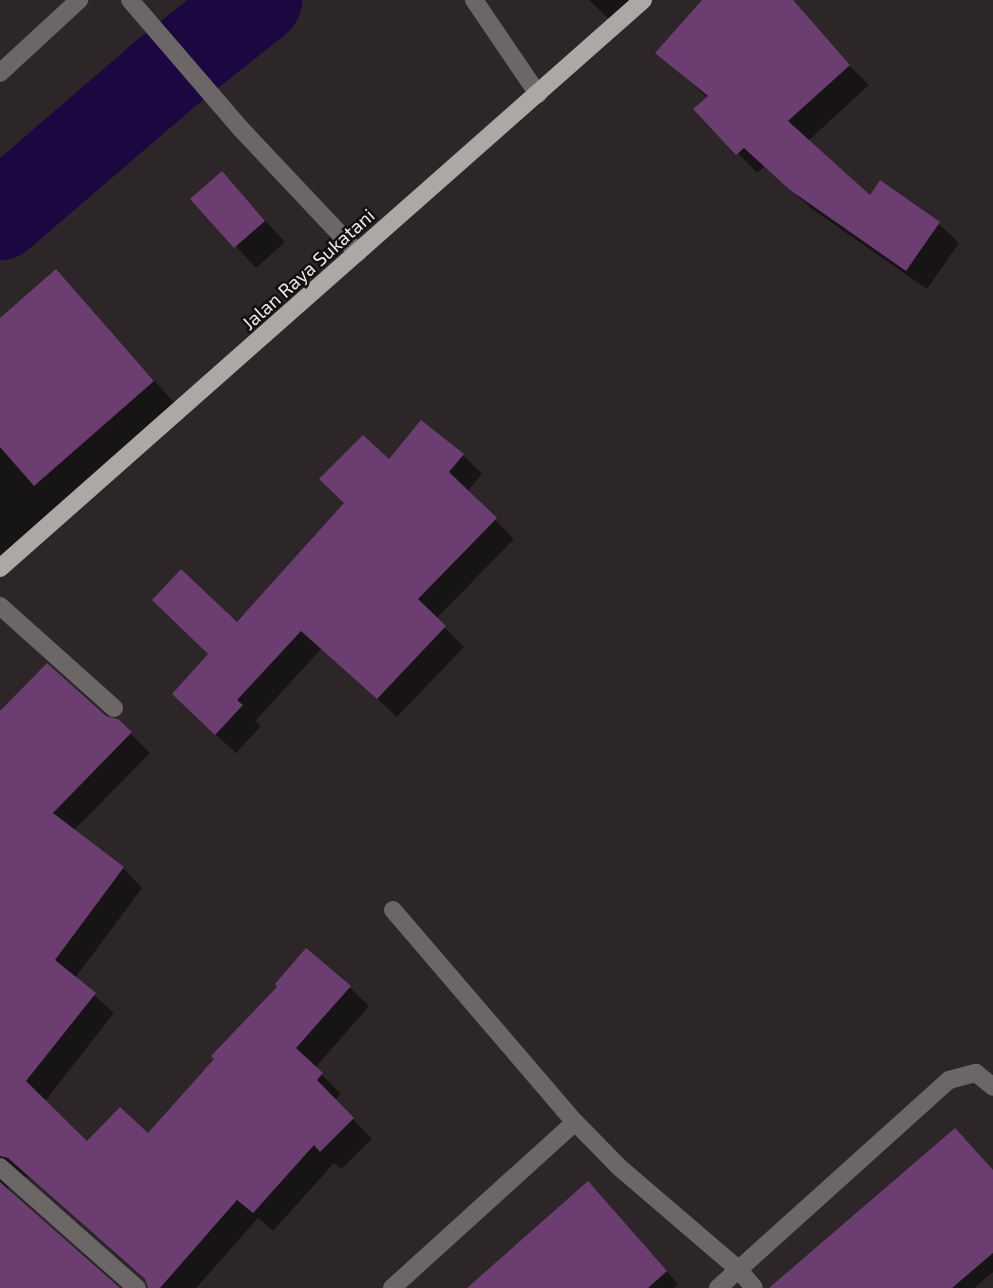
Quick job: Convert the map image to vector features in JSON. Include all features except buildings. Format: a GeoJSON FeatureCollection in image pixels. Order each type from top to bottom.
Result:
{"type":"FeatureCollection","features":[{"type":"Feature","properties":{"kind":"main road","name":"Jalan Raya Sukatani"},"geometry":{"type":"LineString","coordinates":[[0,568],[643,0]]}},
{"type":"Feature","properties":{"kind":"street"},"geometry":{"type":"LineString","coordinates":[[0,73],[79,0]]}},
{"type":"Feature","properties":{"kind":"street"},"geometry":{"type":"LineString","coordinates":[[474,0],[538,94]]}},
{"type":"Feature","properties":{"kind":"street"},"geometry":{"type":"LineString","coordinates":[[133,4],[241,129],[358,253]]}},
{"type":"Feature","properties":{"kind":"street"},"geometry":{"type":"LineString","coordinates":[[0,606],[114,708]]}},
{"type":"Feature","properties":{"kind":"street"},"geometry":{"type":"LineString","coordinates":[[393,910],[575,1122],[619,1167],[738,1270],[754,1288]]}},
{"type":"Feature","properties":{"kind":"street"},"geometry":{"type":"LineString","coordinates":[[718,1288],[950,1080],[975,1073],[993,1087]]}},
{"type":"Feature","properties":{"kind":"street"},"geometry":{"type":"LineString","coordinates":[[392,1288],[575,1122]]}},
{"type":"Feature","properties":{"kind":"street"},"geometry":{"type":"LineString","coordinates":[[0,1167],[137,1288]]}},
{"type":"Feature","properties":{"kind":"waterway"},"geometry":{"type":"LineString","coordinates":[[0,216],[159,79],[258,0]]}}]}
